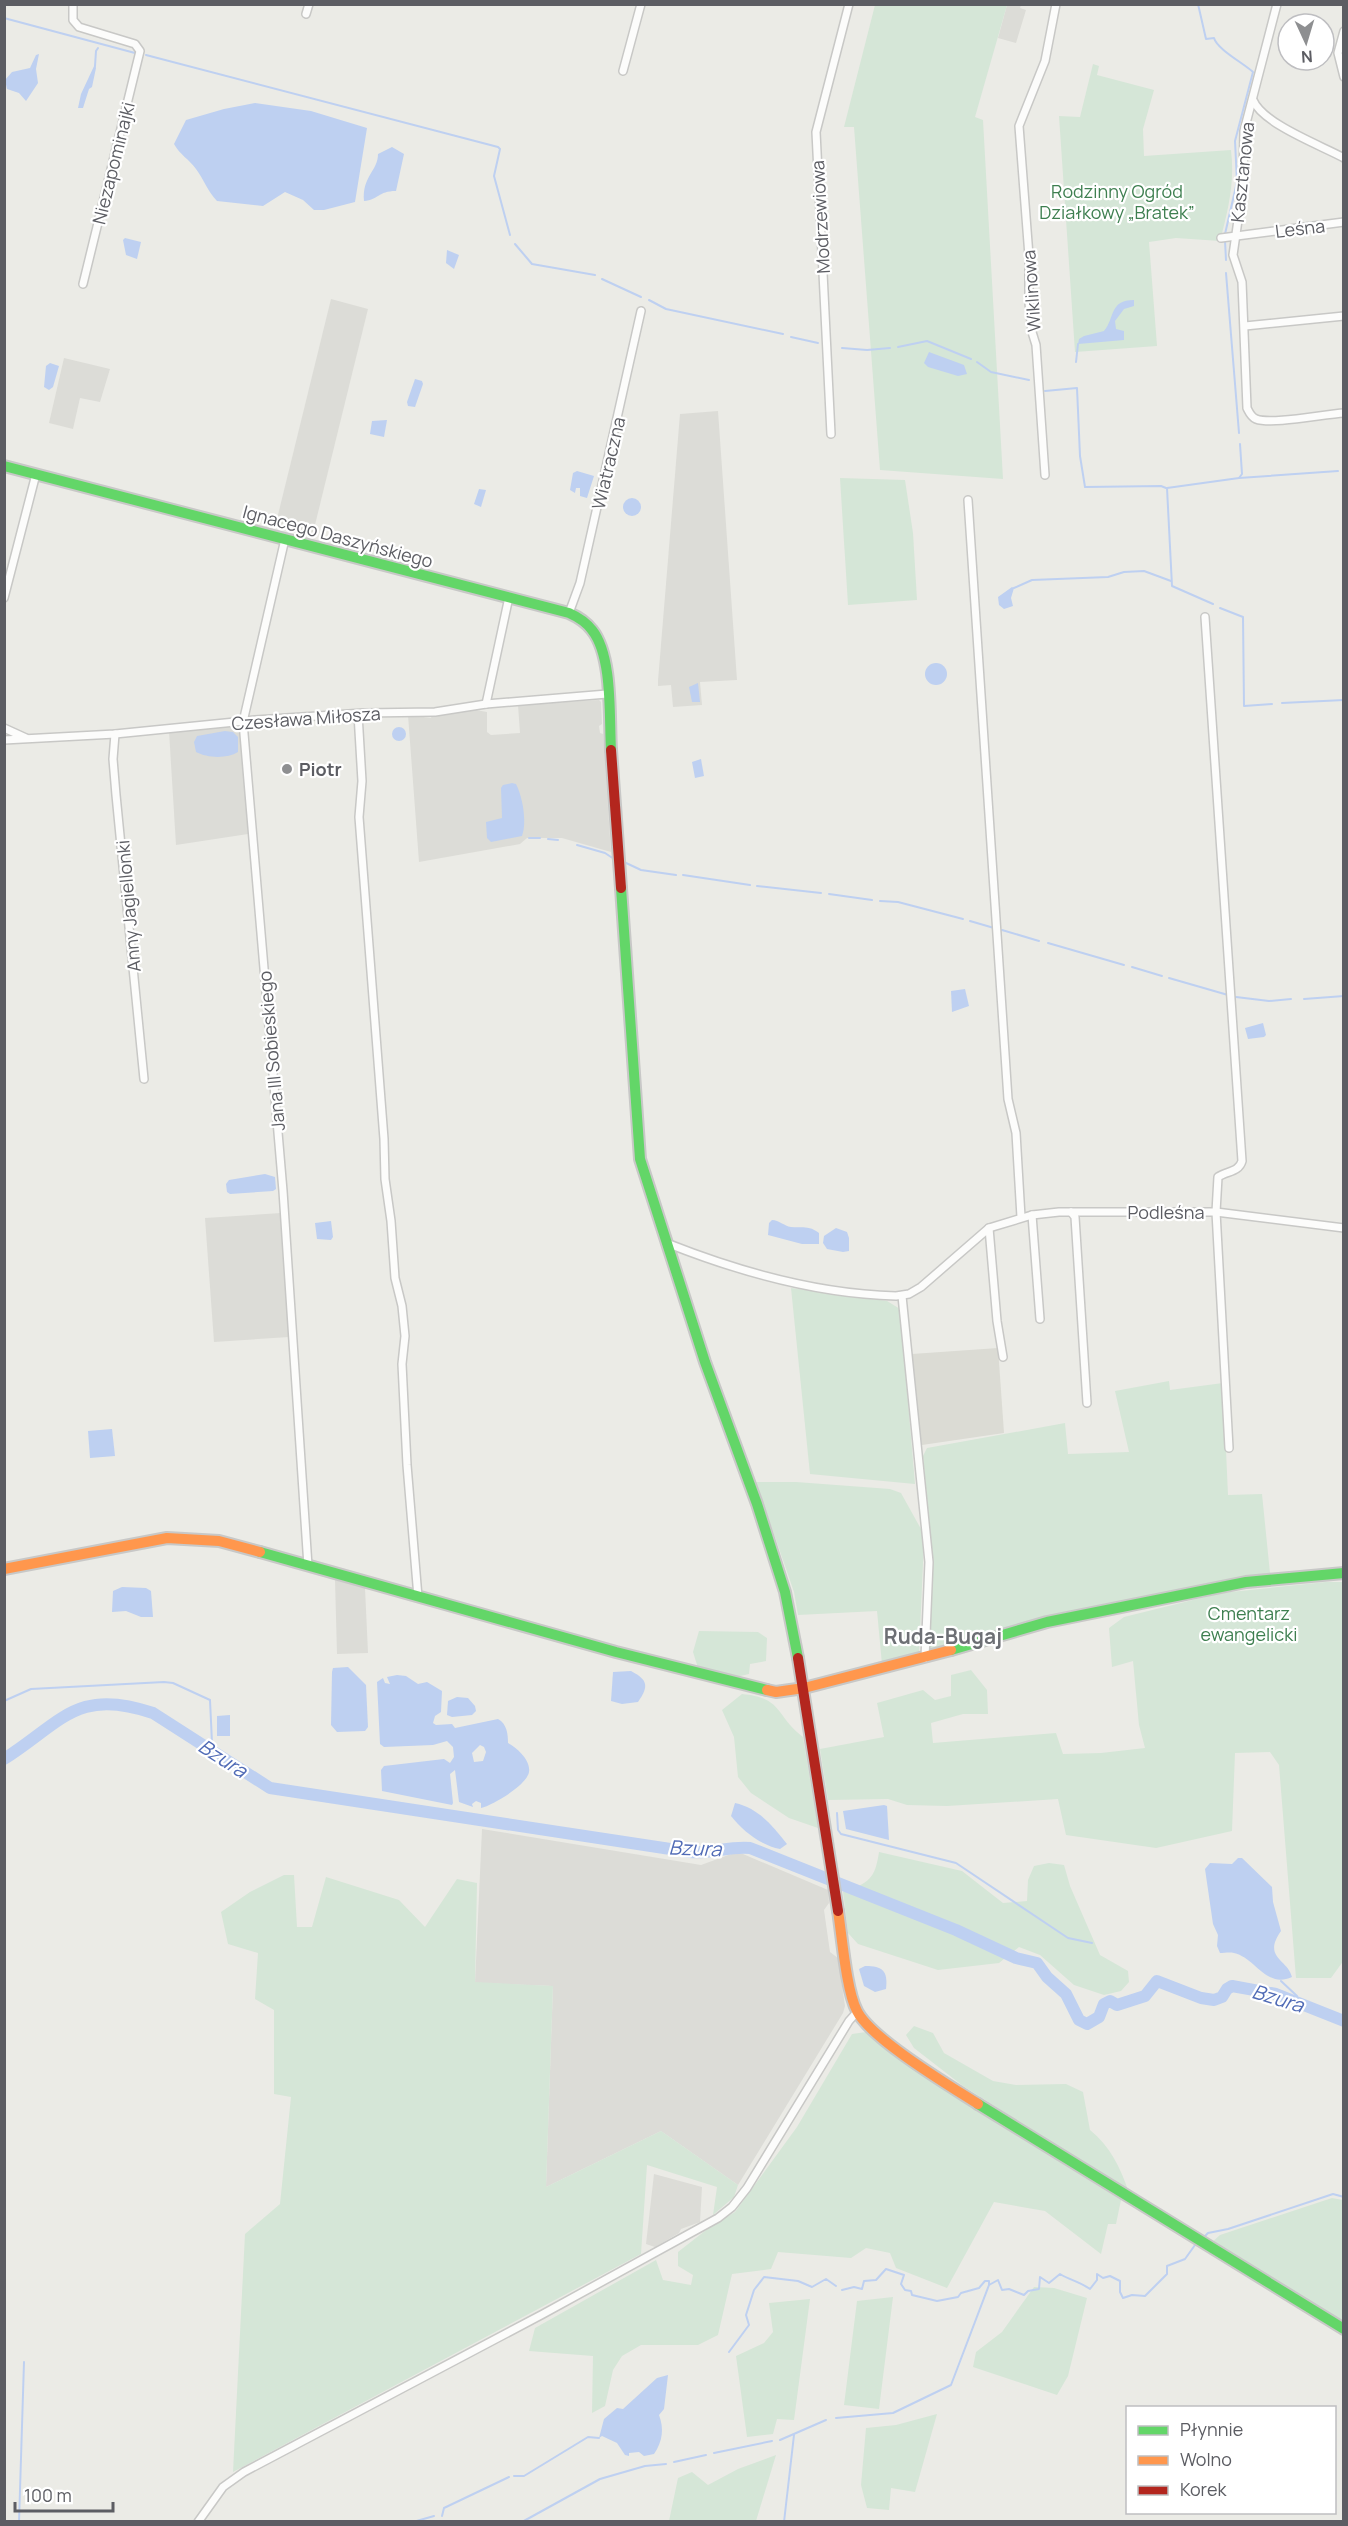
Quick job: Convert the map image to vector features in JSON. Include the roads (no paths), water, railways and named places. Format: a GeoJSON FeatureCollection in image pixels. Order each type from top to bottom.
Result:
{"type":"FeatureCollection","features":[{"type":"Feature","properties":{"kind":"street","name":"Niezapominajki"},"geometry":{"type":"LineString","coordinates":[[73,4],[73,20],[79,27],[135,44],[140,51],[83,284]]}},
{"type":"Feature","properties":{"kind":"street"},"geometry":{"type":"LineString","coordinates":[[306,14],[309,4]]}},
{"type":"Feature","properties":{"kind":"street"},"geometry":{"type":"LineString","coordinates":[[623,71],[641,4]]}},
{"type":"Feature","properties":{"kind":"street","name":"Modrzewiowa"},"geometry":{"type":"LineString","coordinates":[[831,434],[816,132],[849,4]]}},
{"type":"Feature","properties":{"kind":"street","name":"Wiklinowa"},"geometry":{"type":"LineString","coordinates":[[1045,475],[1036,345],[1032,332],[1029,303],[1029,256],[1019,126],[1045,61],[1056,4]]}},
{"type":"Feature","properties":{"kind":"street","name":"Kasztanowa"},"geometry":{"type":"LineString","coordinates":[[1276,4],[1244,131],[1243,185],[1233,255],[1242,282],[1246,400],[1252,417],[1269,420],[1344,413]]}},
{"type":"Feature","properties":{"kind":"street"},"geometry":{"type":"LineString","coordinates":[[1344,31],[1338,53],[1344,77]]}},
{"type":"Feature","properties":{"kind":"street"},"geometry":{"type":"LineString","coordinates":[[1253,100],[1270,119],[1344,158]]}},
{"type":"Feature","properties":{"kind":"street","name":"Leśna"},"geometry":{"type":"LineString","coordinates":[[1221,238],[1235,234],[1344,222]]}},
{"type":"Feature","properties":{"kind":"street","name":"Wiatraczna"},"geometry":{"type":"LineString","coordinates":[[569,613],[580,583],[641,311]]}},
{"type":"Feature","properties":{"kind":"street"},"geometry":{"type":"LineString","coordinates":[[1245,326],[1344,316]]}},
{"type":"Feature","properties":{"kind":"street","name":"Ignacego Daszyńskiego"},"geometry":{"type":"LineString","coordinates":[[4,466],[569,613],[590,625],[600,642],[604,658],[607,694],[638,1147],[642,1171],[669,1245],[707,1368],[772,1545],[791,1617],[850,1986],[857,2012]]}},
{"type":"Feature","properties":{"kind":"street"},"geometry":{"type":"LineString","coordinates":[[4,598],[36,474]]}},
{"type":"Feature","properties":{"kind":"street"},"geometry":{"type":"LineString","coordinates":[[968,500],[1008,1099],[1016,1133],[1021,1217]]}},
{"type":"Feature","properties":{"kind":"street","name":"Jana III Sobieskiego"},"geometry":{"type":"LineString","coordinates":[[285,539],[243,722],[283,1191],[308,1566]]}},
{"type":"Feature","properties":{"kind":"street"},"geometry":{"type":"LineString","coordinates":[[486,704],[509,597]]}},
{"type":"Feature","properties":{"kind":"street"},"geometry":{"type":"LineString","coordinates":[[1205,617],[1242,1161],[1236,1170],[1218,1177],[1216,1212],[1229,1448]]}},
{"type":"Feature","properties":{"kind":"street","name":"Czesława Miłosza"},"geometry":{"type":"LineString","coordinates":[[4,740],[115,734],[358,714],[435,712],[486,704],[607,694]]}},
{"type":"Feature","properties":{"kind":"street"},"geometry":{"type":"LineString","coordinates":[[358,714],[362,781],[359,817],[384,1139],[385,1179],[394,1268],[402,1306],[405,1336],[402,1364],[407,1465],[418,1597]]}},
{"type":"Feature","properties":{"kind":"street"},"geometry":{"type":"LineString","coordinates":[[4,728],[28,738]]}},
{"type":"Feature","properties":{"kind":"street","name":"Anny Jagiellonki"},"geometry":{"type":"LineString","coordinates":[[115,734],[113,759],[116,795],[144,1079]]}},
{"type":"Feature","properties":{"kind":"street"},"geometry":{"type":"LineString","coordinates":[[1071,1212],[1075,1217],[1087,1403]]}},
{"type":"Feature","properties":{"kind":"street","name":"Podleśna"},"geometry":{"type":"LineString","coordinates":[[902,1296],[921,1287],[989,1228],[1032,1215],[1071,1212],[1216,1212],[1344,1228]]}},
{"type":"Feature","properties":{"kind":"street"},"geometry":{"type":"LineString","coordinates":[[1032,1215],[1040,1319]]}},
{"type":"Feature","properties":{"kind":"street"},"geometry":{"type":"LineString","coordinates":[[989,1228],[997,1321],[1003,1358]]}},
{"type":"Feature","properties":{"kind":"street"},"geometry":{"type":"LineString","coordinates":[[669,1245],[741,1270],[784,1281],[821,1288],[902,1296],[929,1562],[925,1658]]}},
{"type":"Feature","properties":{"kind":"street"},"geometry":{"type":"LineString","coordinates":[[4,1569],[168,1538],[183,1537],[219,1541],[418,1597],[763,1689],[783,1692],[925,1658],[1047,1623],[1246,1582],[1344,1573]]}},
{"type":"Feature","properties":{"kind":"street"},"geometry":{"type":"LineString","coordinates":[[198,2522],[223,2487],[244,2472],[543,2314],[718,2218],[732,2207],[747,2188],[849,2021],[857,2012],[874,2031],[934,2076],[1130,2200],[1344,2329]]}},
{"type":"Feature","properties":{"kind":"water"},"geometry":{"type":"Polygon","coordinates":[[[39,54],[36,69],[38,83],[26,101],[19,93],[7,89],[5,80],[12,72],[30,68],[36,55],[39,54]]]}},
{"type":"Feature","properties":{"kind":"water"},"geometry":{"type":"Polygon","coordinates":[[[95,64],[92,87],[89,89],[83,108],[78,108],[81,94],[95,64]]]}},
{"type":"Feature","properties":{"kind":"water"},"geometry":{"type":"Polygon","coordinates":[[[255,103],[311,111],[367,128],[355,202],[324,210],[314,210],[303,200],[285,192],[263,206],[217,201],[196,169],[174,144],[186,120],[255,103]]]}},
{"type":"Feature","properties":{"kind":"water"},"geometry":{"type":"Polygon","coordinates":[[[392,147],[404,154],[396,191],[385,192],[364,201],[365,186],[376,165],[378,154],[392,147]]]}},
{"type":"Feature","properties":{"kind":"water"},"geometry":{"type":"Polygon","coordinates":[[[125,238],[141,242],[137,259],[126,255],[123,240],[125,238]]]}},
{"type":"Feature","properties":{"kind":"water"},"geometry":{"type":"Polygon","coordinates":[[[447,250],[459,255],[454,269],[446,263],[447,250]]]}},
{"type":"Feature","properties":{"kind":"water"},"geometry":{"type":"Polygon","coordinates":[[[1134,300],[1134,306],[1124,309],[1115,321],[1116,329],[1124,331],[1124,340],[1078,344],[1079,339],[1084,336],[1104,331],[1116,306],[1134,300]]]}},
{"type":"Feature","properties":{"kind":"water"},"geometry":{"type":"Polygon","coordinates":[[[929,352],[964,365],[967,374],[958,376],[928,367],[924,363],[929,352]]]}},
{"type":"Feature","properties":{"kind":"water"},"geometry":{"type":"Polygon","coordinates":[[[50,363],[59,366],[53,387],[49,390],[44,387],[46,366],[50,363]]]}},
{"type":"Feature","properties":{"kind":"water"},"geometry":{"type":"Polygon","coordinates":[[[415,379],[422,381],[423,384],[415,407],[408,406],[407,402],[415,379]]]}},
{"type":"Feature","properties":{"kind":"water"},"geometry":{"type":"Polygon","coordinates":[[[387,420],[384,437],[370,434],[372,421],[387,420]]]}},
{"type":"Feature","properties":{"kind":"water"},"geometry":{"type":"Polygon","coordinates":[[[577,471],[594,476],[587,498],[580,496],[580,488],[576,488],[575,493],[570,490],[573,473],[577,471]]]}},
{"type":"Feature","properties":{"kind":"water"},"geometry":{"type":"Polygon","coordinates":[[[479,489],[486,490],[481,507],[474,504],[479,489]]]}},
{"type":"Feature","properties":{"kind":"water"},"geometry":{"type":"Polygon","coordinates":[[[628,498],[636,498],[641,503],[639,514],[628,516],[623,511],[623,503],[628,498]]]}},
{"type":"Feature","properties":{"kind":"water"},"geometry":{"type":"Polygon","coordinates":[[[1012,587],[1014,588],[1011,598],[1013,606],[1004,609],[999,605],[998,597],[1012,587]]]}},
{"type":"Feature","properties":{"kind":"water"},"geometry":{"type":"Polygon","coordinates":[[[932,663],[940,663],[947,670],[947,678],[940,685],[932,685],[925,678],[925,670],[932,663]]]}},
{"type":"Feature","properties":{"kind":"water"},"geometry":{"type":"Polygon","coordinates":[[[698,683],[700,702],[692,702],[689,687],[698,683]]]}},
{"type":"Feature","properties":{"kind":"water"},"geometry":{"type":"Polygon","coordinates":[[[396,727],[402,727],[406,734],[402,741],[396,741],[392,737],[392,731],[396,727]]]}},
{"type":"Feature","properties":{"kind":"water"},"geometry":{"type":"Polygon","coordinates":[[[225,731],[233,732],[238,737],[238,752],[217,757],[196,752],[194,742],[197,736],[225,731]]]}},
{"type":"Feature","properties":{"kind":"water"},"geometry":{"type":"Polygon","coordinates":[[[701,759],[704,776],[695,778],[692,762],[701,759]]]}},
{"type":"Feature","properties":{"kind":"water"},"geometry":{"type":"Polygon","coordinates":[[[516,784],[522,803],[524,824],[522,836],[491,842],[487,838],[486,822],[502,818],[501,788],[503,785],[516,784]]]}},
{"type":"Feature","properties":{"kind":"water"},"geometry":{"type":"Polygon","coordinates":[[[965,989],[969,1006],[952,1012],[951,991],[965,989]]]}},
{"type":"Feature","properties":{"kind":"water"},"geometry":{"type":"Polygon","coordinates":[[[1263,1023],[1266,1035],[1248,1039],[1245,1028],[1263,1023]]]}},
{"type":"Feature","properties":{"kind":"water"},"geometry":{"type":"Polygon","coordinates":[[[265,1174],[275,1177],[276,1189],[273,1191],[230,1194],[227,1192],[226,1184],[229,1180],[265,1174]]]}},
{"type":"Feature","properties":{"kind":"water"},"geometry":{"type":"Polygon","coordinates":[[[772,1220],[788,1226],[815,1230],[819,1233],[819,1244],[802,1244],[768,1235],[769,1223],[772,1220]]]}},
{"type":"Feature","properties":{"kind":"water"},"geometry":{"type":"Polygon","coordinates":[[[331,1221],[333,1237],[331,1240],[317,1239],[315,1223],[331,1221]]]}},
{"type":"Feature","properties":{"kind":"water"},"geometry":{"type":"Polygon","coordinates":[[[836,1228],[847,1232],[849,1251],[827,1249],[823,1243],[824,1236],[836,1228]]]}},
{"type":"Feature","properties":{"kind":"water"},"geometry":{"type":"Polygon","coordinates":[[[112,1429],[115,1456],[90,1458],[88,1431],[112,1429]]]}},
{"type":"Feature","properties":{"kind":"water"},"geometry":{"type":"Polygon","coordinates":[[[122,1587],[146,1588],[151,1591],[153,1617],[141,1617],[126,1611],[112,1612],[113,1591],[122,1587]]]}},
{"type":"Feature","properties":{"kind":"water"},"geometry":{"type":"Polygon","coordinates":[[[348,1667],[366,1685],[368,1727],[365,1731],[337,1732],[331,1725],[333,1668],[348,1667]]]}},
{"type":"Feature","properties":{"kind":"water"},"geometry":{"type":"Polygon","coordinates":[[[631,1671],[641,1677],[645,1684],[644,1692],[638,1702],[622,1704],[611,1701],[613,1672],[631,1671]]]}},
{"type":"Feature","properties":{"kind":"water"},"geometry":{"type":"Polygon","coordinates":[[[406,1676],[418,1684],[427,1682],[442,1691],[441,1712],[435,1716],[433,1723],[436,1725],[452,1724],[455,1728],[498,1719],[501,1721],[508,1736],[508,1743],[519,1751],[528,1763],[527,1777],[509,1794],[481,1808],[481,1803],[476,1801],[472,1804],[473,1807],[459,1802],[455,1770],[450,1774],[452,1805],[382,1791],[381,1770],[384,1766],[444,1759],[450,1763],[454,1757],[453,1747],[447,1741],[433,1745],[384,1747],[380,1744],[377,1682],[383,1678],[385,1683],[390,1684],[387,1677],[406,1676]],[[480,1745],[472,1753],[474,1762],[483,1761],[486,1752],[480,1745]]]}},
{"type":"Feature","properties":{"kind":"water"},"geometry":{"type":"Polygon","coordinates":[[[457,1697],[468,1698],[476,1711],[472,1715],[452,1717],[447,1715],[448,1701],[457,1697]]]}},
{"type":"Feature","properties":{"kind":"water"},"geometry":{"type":"Polygon","coordinates":[[[230,1715],[230,1736],[217,1736],[217,1716],[230,1715]]]}},
{"type":"Feature","properties":{"kind":"water"},"geometry":{"type":"Polygon","coordinates":[[[735,1803],[758,1813],[787,1844],[780,1849],[773,1847],[747,1832],[731,1816],[735,1803]]]}},
{"type":"Feature","properties":{"kind":"water"},"geometry":{"type":"Polygon","coordinates":[[[887,1806],[889,1840],[846,1829],[843,1811],[887,1806]]]}},
{"type":"Feature","properties":{"kind":"water"},"geometry":{"type":"Polygon","coordinates":[[[1238,1858],[1242,1858],[1272,1887],[1273,1902],[1281,1931],[1274,1947],[1275,1953],[1290,1971],[1292,1977],[1283,1980],[1275,1979],[1242,1956],[1220,1953],[1205,1869],[1210,1863],[1232,1864],[1238,1858]]]}},
{"type":"Feature","properties":{"kind":"water"},"geometry":{"type":"Polygon","coordinates":[[[865,1966],[876,1967],[883,1971],[886,1978],[886,1989],[875,1992],[864,1986],[859,1969],[865,1966]]]}},
{"type":"Feature","properties":{"kind":"water"},"geometry":{"type":"Polygon","coordinates":[[[668,2375],[664,2409],[659,2415],[662,2434],[654,2454],[644,2456],[639,2452],[629,2453],[629,2456],[625,2455],[617,2443],[602,2436],[599,2438],[604,2419],[617,2408],[623,2409],[657,2378],[668,2375]]]}},
{"type":"Feature","properties":{"kind":"waterway"},"geometry":{"type":"LineString","coordinates":[[1198,4],[1206,39],[1214,38],[1225,51],[1253,72],[1235,141],[1237,182],[1225,234]]}},
{"type":"Feature","properties":{"kind":"waterway"},"geometry":{"type":"LineString","coordinates":[[4,18],[135,53]]}},
{"type":"Feature","properties":{"kind":"waterway"},"geometry":{"type":"LineString","coordinates":[[95,66],[98,48]]}},
{"type":"Feature","properties":{"kind":"waterway"},"geometry":{"type":"LineString","coordinates":[[146,55],[498,147],[500,149],[494,176],[510,235]]}},
{"type":"Feature","properties":{"kind":"waterway"},"geometry":{"type":"LineString","coordinates":[[1225,241],[1226,260]]}},
{"type":"Feature","properties":{"kind":"waterway"},"geometry":{"type":"LineString","coordinates":[[515,244],[532,264],[595,275]]}},
{"type":"Feature","properties":{"kind":"waterway"},"geometry":{"type":"LineString","coordinates":[[1226,273],[1239,433]]}},
{"type":"Feature","properties":{"kind":"waterway"},"geometry":{"type":"LineString","coordinates":[[602,279],[641,297]]}},
{"type":"Feature","properties":{"kind":"waterway"},"geometry":{"type":"LineString","coordinates":[[649,300],[666,309],[783,334]]}},
{"type":"Feature","properties":{"kind":"waterway"},"geometry":{"type":"LineString","coordinates":[[791,337],[818,343]]}},
{"type":"Feature","properties":{"kind":"waterway"},"geometry":{"type":"LineString","coordinates":[[898,347],[927,341],[971,359]]}},
{"type":"Feature","properties":{"kind":"waterway"},"geometry":{"type":"LineString","coordinates":[[1076,362],[1078,344]]}},
{"type":"Feature","properties":{"kind":"waterway"},"geometry":{"type":"LineString","coordinates":[[842,348],[867,350],[890,348]]}},
{"type":"Feature","properties":{"kind":"waterway"},"geometry":{"type":"LineString","coordinates":[[977,362],[991,372],[1029,380]]}},
{"type":"Feature","properties":{"kind":"waterway"},"geometry":{"type":"LineString","coordinates":[[1045,391],[1077,388],[1080,456],[1085,487],[1161,486],[1166,488]]}},
{"type":"Feature","properties":{"kind":"waterway"},"geometry":{"type":"LineString","coordinates":[[1213,604],[1172,586],[1167,488],[1239,478],[1242,474],[1240,444]]}},
{"type":"Feature","properties":{"kind":"waterway"},"geometry":{"type":"LineString","coordinates":[[1239,478],[1338,471]]}},
{"type":"Feature","properties":{"kind":"waterway"},"geometry":{"type":"LineString","coordinates":[[1014,588],[1032,580],[1108,577],[1124,572],[1144,571],[1171,581]]}},
{"type":"Feature","properties":{"kind":"waterway"},"geometry":{"type":"LineString","coordinates":[[1220,608],[1243,617],[1244,706],[1272,704]]}},
{"type":"Feature","properties":{"kind":"waterway"},"geometry":{"type":"LineString","coordinates":[[1282,703],[1344,700]]}},
{"type":"Feature","properties":{"kind":"waterway"},"geometry":{"type":"LineString","coordinates":[[529,838],[540,838]]}},
{"type":"Feature","properties":{"kind":"waterway"},"geometry":{"type":"LineString","coordinates":[[548,839],[558,840]]}},
{"type":"Feature","properties":{"kind":"waterway"},"geometry":{"type":"LineString","coordinates":[[577,845],[605,853],[614,859]]}},
{"type":"Feature","properties":{"kind":"waterway"},"geometry":{"type":"LineString","coordinates":[[624,862],[641,870],[676,875]]}},
{"type":"Feature","properties":{"kind":"waterway"},"geometry":{"type":"LineString","coordinates":[[683,875],[750,885]]}},
{"type":"Feature","properties":{"kind":"waterway"},"geometry":{"type":"LineString","coordinates":[[757,886],[821,893]]}},
{"type":"Feature","properties":{"kind":"waterway"},"geometry":{"type":"LineString","coordinates":[[829,894],[872,900]]}},
{"type":"Feature","properties":{"kind":"waterway"},"geometry":{"type":"LineString","coordinates":[[880,901],[898,902],[963,919]]}},
{"type":"Feature","properties":{"kind":"waterway"},"geometry":{"type":"LineString","coordinates":[[970,921],[994,928]]}},
{"type":"Feature","properties":{"kind":"waterway"},"geometry":{"type":"LineString","coordinates":[[1002,930],[1039,941]]}},
{"type":"Feature","properties":{"kind":"waterway"},"geometry":{"type":"LineString","coordinates":[[1048,943],[1124,965]]}},
{"type":"Feature","properties":{"kind":"waterway"},"geometry":{"type":"LineString","coordinates":[[1132,967],[1162,976]]}},
{"type":"Feature","properties":{"kind":"waterway"},"geometry":{"type":"LineString","coordinates":[[1169,978],[1228,995]]}},
{"type":"Feature","properties":{"kind":"waterway"},"geometry":{"type":"LineString","coordinates":[[1304,999],[1344,996]]}},
{"type":"Feature","properties":{"kind":"waterway"},"geometry":{"type":"LineString","coordinates":[[1236,997],[1269,1001],[1291,999]]}},
{"type":"Feature","properties":{"kind":"waterway"},"geometry":{"type":"LineString","coordinates":[[4,1701],[31,1689],[173,1683],[210,1700],[212,1743]]}},
{"type":"Feature","properties":{"kind":"waterway","name":"Bzura"},"geometry":{"type":"LineString","coordinates":[[4,1759],[72,1712],[88,1706],[106,1704],[127,1706],[153,1713],[270,1788],[690,1852],[750,1848],[956,1930],[1016,1958],[1037,1963],[1047,1977],[1066,1994],[1079,2020],[1087,2024],[1099,2017],[1104,2004],[1110,2001],[1117,2005],[1145,1996],[1157,1981],[1201,1998],[1214,2000],[1222,1997],[1232,1986],[1276,1994],[1344,2021]]}},
{"type":"Feature","properties":{"kind":"waterway"},"geometry":{"type":"LineString","coordinates":[[837,1813],[838,1830],[841,1834],[956,1863],[1068,1938],[1092,1943]]}},
{"type":"Feature","properties":{"kind":"waterway"},"geometry":{"type":"LineString","coordinates":[[1281,1981],[1297,1996],[1297,2001]]}},
{"type":"Feature","properties":{"kind":"waterway"},"geometry":{"type":"LineString","coordinates":[[1203,2238],[1208,2233],[1228,2229],[1333,2194],[1344,2197]]}},
{"type":"Feature","properties":{"kind":"waterway"},"geometry":{"type":"LineString","coordinates":[[842,2290],[854,2287],[862,2289],[864,2281],[876,2280],[886,2269],[904,2275],[901,2284],[905,2290],[911,2291],[912,2295],[937,2301],[958,2297],[961,2293],[979,2288],[985,2281],[989,2281],[989,2285],[998,2280],[1002,2290],[1009,2289],[1024,2295],[1028,2291],[1039,2289],[1040,2277],[1049,2283],[1060,2274],[1090,2289],[1097,2280],[1097,2274],[1103,2278],[1110,2276],[1120,2281],[1120,2292],[1123,2298],[1132,2295],[1145,2296],[1167,2274],[1167,2266],[1185,2259],[1195,2245]]}},
{"type":"Feature","properties":{"kind":"waterway"},"geometry":{"type":"LineString","coordinates":[[729,2352],[749,2325],[746,2315],[754,2290],[764,2277],[798,2281],[812,2287],[826,2279],[836,2286]]}},
{"type":"Feature","properties":{"kind":"waterway"},"geometry":{"type":"LineString","coordinates":[[836,2418],[893,2413],[951,2385],[989,2285]]}},
{"type":"Feature","properties":{"kind":"waterway"},"geometry":{"type":"LineString","coordinates":[[19,2522],[24,2362]]}},
{"type":"Feature","properties":{"kind":"waterway"},"geometry":{"type":"LineString","coordinates":[[780,2440],[826,2420]]}},
{"type":"Feature","properties":{"kind":"waterway"},"geometry":{"type":"LineString","coordinates":[[784,2522],[794,2435]]}},
{"type":"Feature","properties":{"kind":"waterway"},"geometry":{"type":"LineString","coordinates":[[514,2476],[524,2476],[588,2437],[599,2438]]}},
{"type":"Feature","properties":{"kind":"waterway"},"geometry":{"type":"LineString","coordinates":[[714,2453],[772,2441]]}},
{"type":"Feature","properties":{"kind":"waterway"},"geometry":{"type":"LineString","coordinates":[[674,2462],[706,2455]]}},
{"type":"Feature","properties":{"kind":"waterway"},"geometry":{"type":"LineString","coordinates":[[522,2522],[600,2479],[645,2466],[666,2464]]}},
{"type":"Feature","properties":{"kind":"waterway"},"geometry":{"type":"LineString","coordinates":[[442,2516],[444,2508],[509,2477]]}},
{"type":"Feature","properties":{"kind":"waterway"},"geometry":{"type":"LineString","coordinates":[[413,2522],[434,2516]]}},
{"type":"Feature","properties":{"kind":"place","name":"Piotr"},"geometry":{"type":"Point","coordinates":[287,769]}},
{"type":"Feature","properties":{"kind":"district","name":"Ruda-Bugaj"},"geometry":{"type":"Point","coordinates":[943,1636]}},
{"type":"Feature","properties":{"kind":"park label","name":"Rodzinny Ogród Działkowy „Bratek”"},"geometry":{"type":"Point","coordinates":[1117,201]}},
{"type":"Feature","properties":{"kind":"park label","name":"Cmentarz ewangelicki"},"geometry":{"type":"Point","coordinates":[1249,1623]}}]}
